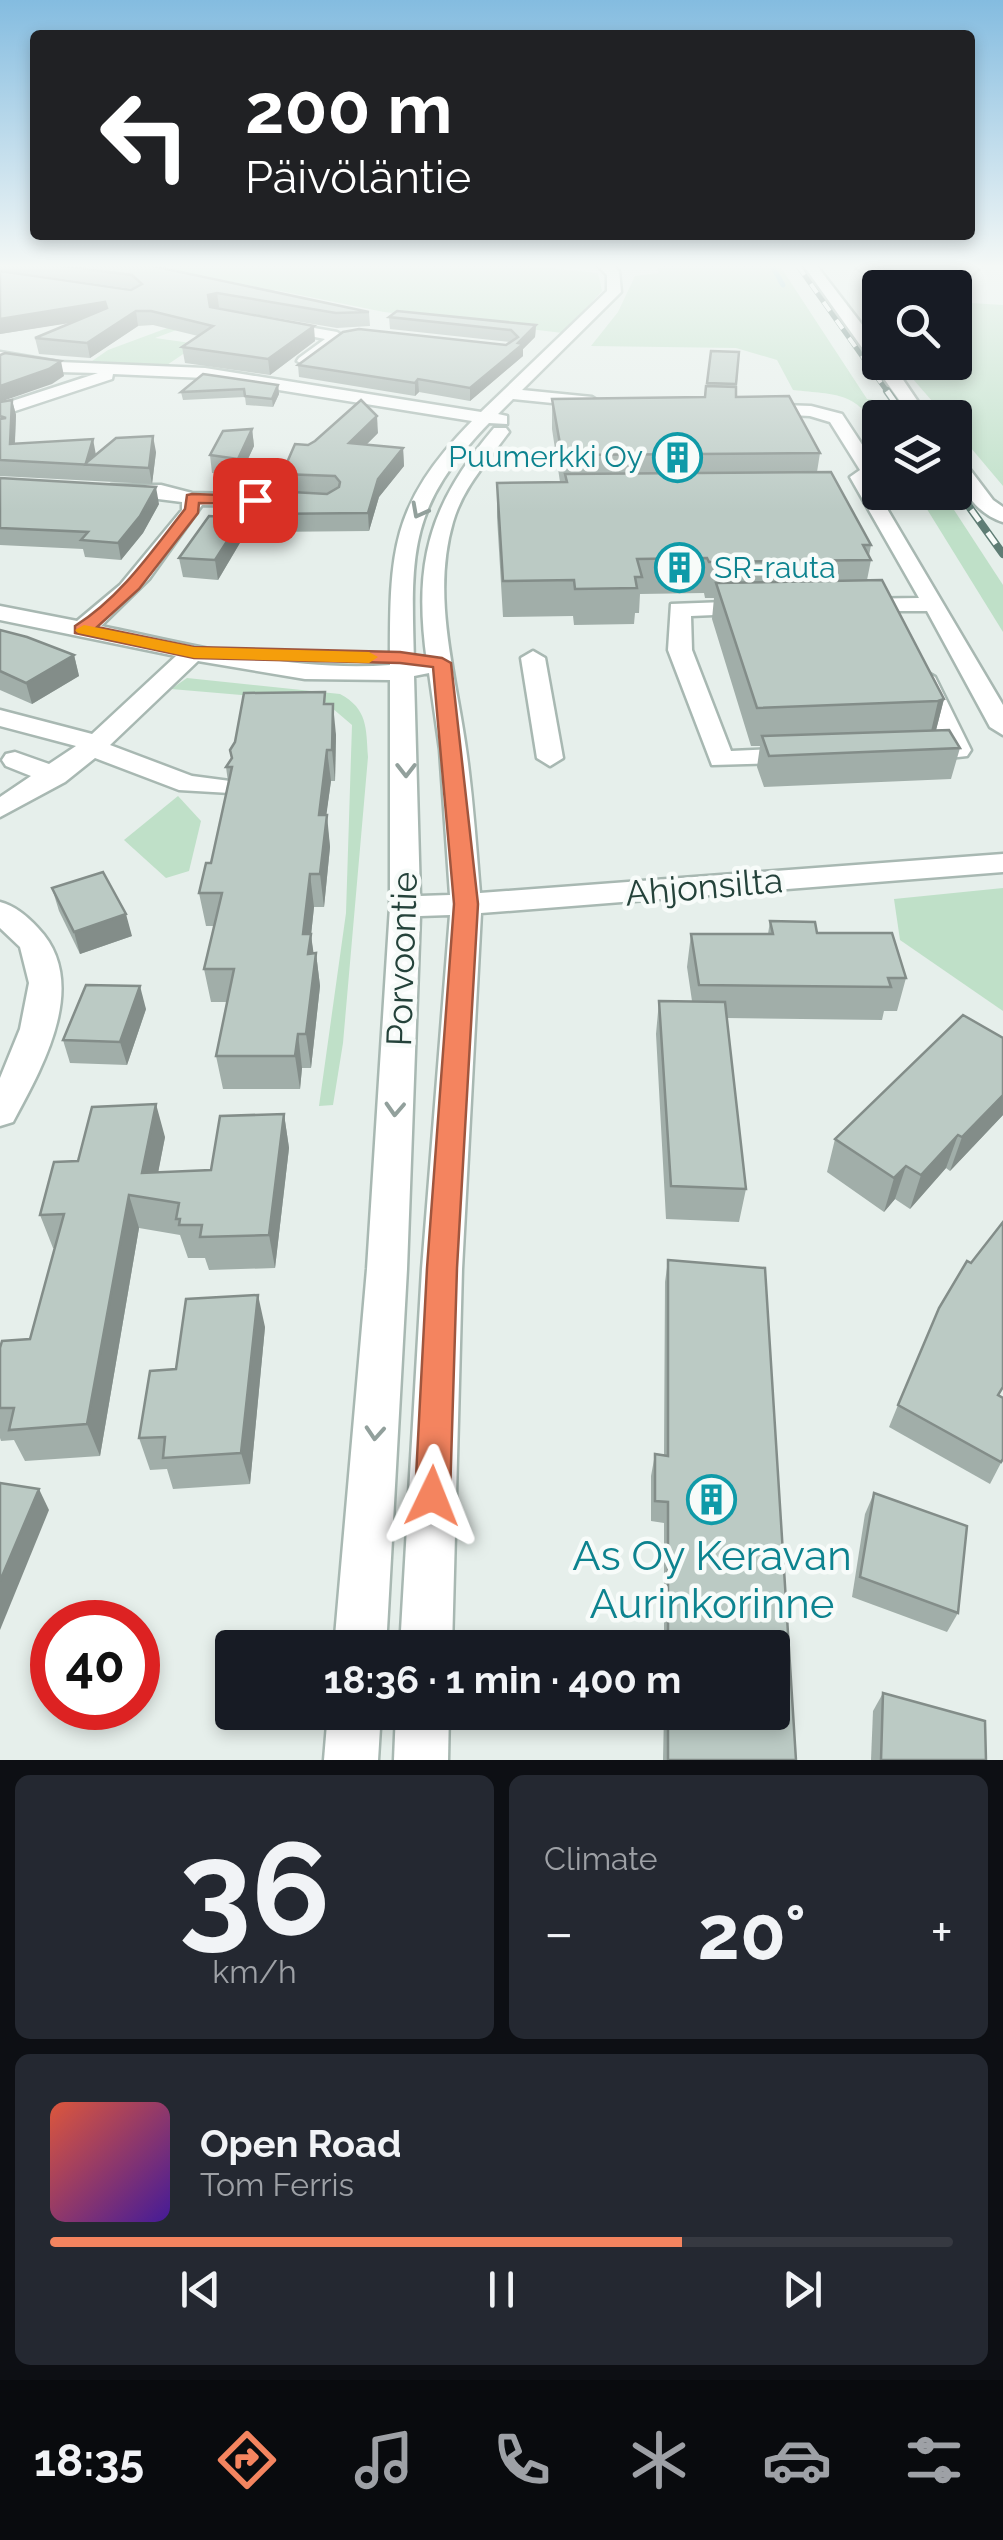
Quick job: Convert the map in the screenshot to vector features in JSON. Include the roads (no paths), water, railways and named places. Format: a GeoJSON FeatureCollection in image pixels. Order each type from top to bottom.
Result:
{"type":"FeatureCollection","features":[{"type":"Feature","properties":{"kind":"street"},"geometry":{"type":"LineString","coordinates":[[274,384],[326,348]]}},
{"type":"Feature","properties":{"kind":"street","name":"Porvoontie"},"geometry":{"type":"LineString","coordinates":[[361,1630],[388,1269],[406,907],[401,567],[412,520],[442,469],[486,418],[562,348]]}},
{"type":"Feature","properties":{"kind":"street","name":"Porvoontie"},"geometry":{"type":"LineString","coordinates":[[427,1630],[442,1268],[466,904],[442,663],[434,628],[434,565],[443,520],[467,472],[556,370],[569,348]]}},
{"type":"Feature","properties":{"kind":"street"},"geometry":{"type":"LineString","coordinates":[[0,357],[60,367],[205,373],[510,421]]}},
{"type":"Feature","properties":{"kind":"street"},"geometry":{"type":"LineString","coordinates":[[0,411],[118,370]]}},
{"type":"Feature","properties":{"kind":"street"},"geometry":{"type":"LineString","coordinates":[[511,394],[616,404]]}},
{"type":"Feature","properties":{"kind":"street"},"geometry":{"type":"LineString","coordinates":[[737,408],[824,413],[836,418],[870,473],[859,477],[860,495],[934,604],[1003,727]]}},
{"type":"Feature","properties":{"kind":"street"},"geometry":{"type":"LineString","coordinates":[[972,485],[986,504],[1003,516]]}},
{"type":"Feature","properties":{"kind":"street"},"geometry":{"type":"LineString","coordinates":[[103,488],[161,490],[192,498],[329,502]]}},
{"type":"Feature","properties":{"kind":"street"},"geometry":{"type":"LineString","coordinates":[[82,629],[105,615],[134,585],[192,510],[192,498]]}},
{"type":"Feature","properties":{"kind":"street"},"geometry":{"type":"LineString","coordinates":[[105,582],[134,585]]}},
{"type":"Feature","properties":{"kind":"street"},"geometry":{"type":"LineString","coordinates":[[831,606],[892,613],[934,604]]}},
{"type":"Feature","properties":{"kind":"street"},"geometry":{"type":"LineString","coordinates":[[774,608],[679,610],[680,650],[721,759],[820,756]]}},
{"type":"Feature","properties":{"kind":"street"},"geometry":{"type":"LineString","coordinates":[[0,613],[232,663],[328,672],[442,663]]}},
{"type":"Feature","properties":{"kind":"street"},"geometry":{"type":"LineString","coordinates":[[0,810],[93,747],[194,652]]}},
{"type":"Feature","properties":{"kind":"street"},"geometry":{"type":"LineString","coordinates":[[912,654],[958,750],[918,752]]}},
{"type":"Feature","properties":{"kind":"street"},"geometry":{"type":"LineString","coordinates":[[533,658],[550,758]]}},
{"type":"Feature","properties":{"kind":"street"},"geometry":{"type":"LineString","coordinates":[[0,718],[79,736],[93,747],[189,784],[220,787]]}},
{"type":"Feature","properties":{"kind":"street"},"geometry":{"type":"LineString","coordinates":[[15,760],[55,776]]}},
{"type":"Feature","properties":{"kind":"street","name":"Ahjonsilta"},"geometry":{"type":"LineString","coordinates":[[406,907],[1000,863]]}},
{"type":"Feature","properties":{"kind":"street"},"geometry":{"type":"LineString","coordinates":[[0,912],[36,945],[46,982],[38,1028],[0,1112]]}},
{"type":"Feature","properties":{"kind":"street"},"geometry":{"type":"LineString","coordinates":[[352,1760],[354,1730]]}},
{"type":"Feature","properties":{"kind":"street"},"geometry":{"type":"LineString","coordinates":[[421,1760],[422,1730]]}},
{"type":"Feature","properties":{"kind":"railway"},"geometry":{"type":"LineString","coordinates":[[856,348],[889,394]]}},
{"type":"Feature","properties":{"kind":"railway"},"geometry":{"type":"LineString","coordinates":[[887,391],[893,400]]}},
{"type":"Feature","properties":{"kind":"railway"},"geometry":{"type":"LineString","coordinates":[[971,510],[1003,554]]}},
{"type":"Feature","properties":{"kind":"place","name":"Puumerkki Oy"},"geometry":{"type":"Point","coordinates":[678,457]}},
{"type":"Feature","properties":{"kind":"place","name":"SR-rauta"},"geometry":{"type":"Point","coordinates":[679,568]}},
{"type":"Feature","properties":{"kind":"place","name":"As Oy Keravan Aurinkorinne"},"geometry":{"type":"Point","coordinates":[712,1499]}}]}
